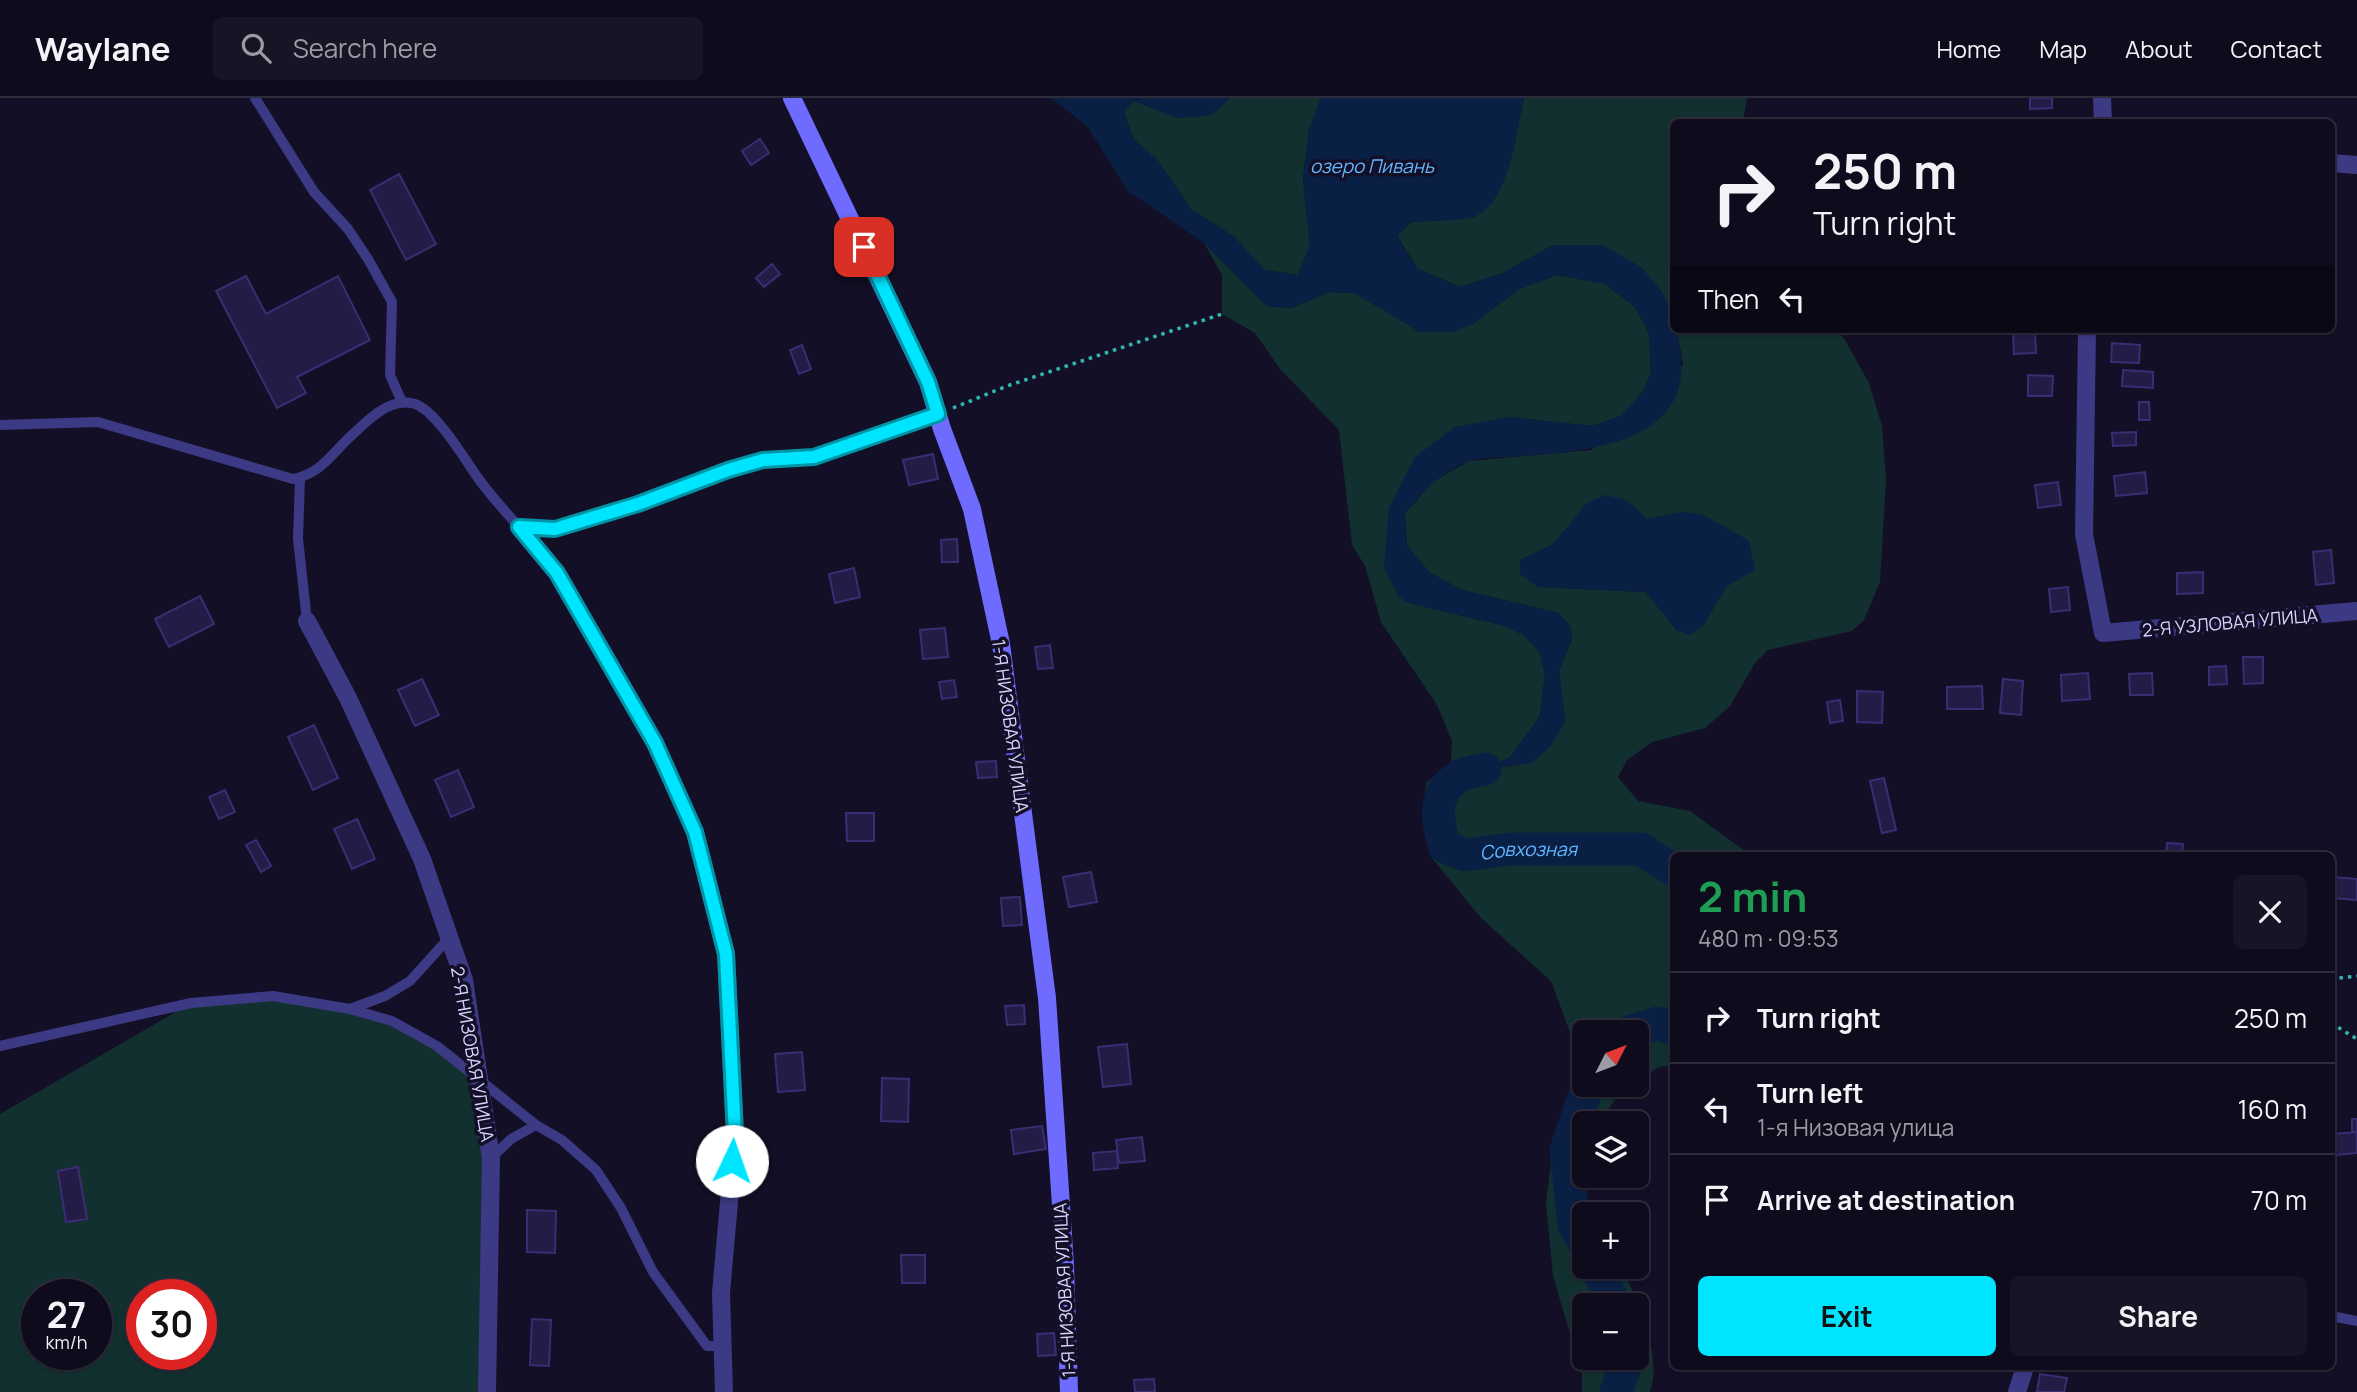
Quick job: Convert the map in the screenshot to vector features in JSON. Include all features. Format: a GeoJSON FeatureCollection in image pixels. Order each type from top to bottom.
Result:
{"type":"FeatureCollection","features":[{"type":"Feature","properties":{"kind":"street","name":"1-Я НИЗОВАЯ УЛИЦА"},"geometry":{"type":"LineString","coordinates":[[792,98],[928,382],[972,509],[1001,643],[1047,998],[1065,1265],[1069,1392]]}},
{"type":"Feature","properties":{"kind":"street"},"geometry":{"type":"LineString","coordinates":[[2102,98],[2103,119]]}},
{"type":"Feature","properties":{"kind":"street"},"geometry":{"type":"LineString","coordinates":[[2335,163],[2357,165]]}},
{"type":"Feature","properties":{"kind":"street","name":"2-Я УЗЛОВАЯ УЛИЦА"},"geometry":{"type":"LineString","coordinates":[[2087,333],[2084,534],[2104,633],[2357,611]]}},
{"type":"Feature","properties":{"kind":"street"},"geometry":{"type":"LineString","coordinates":[[519,527],[557,573],[655,743],[695,832],[726,954],[735,1134],[721,1293],[724,1392]]}},
{"type":"Feature","properties":{"kind":"street","name":"2-Я НИЗОВАЯ УЛИЦА"},"geometry":{"type":"LineString","coordinates":[[307,621],[348,698],[422,859],[464,980],[491,1158],[487,1392]]}},
{"type":"Feature","properties":{"kind":"street"},"geometry":{"type":"LineString","coordinates":[[2017,1392],[2024,1370]]}},
{"type":"Feature","properties":{"kind":"lane"},"geometry":{"type":"LineString","coordinates":[[255,98],[314,192],[348,229],[392,302],[390,375],[402,402]]}},
{"type":"Feature","properties":{"kind":"lane"},"geometry":{"type":"LineString","coordinates":[[0,425],[98,422],[281,477],[300,478],[315,472],[372,417],[395,403],[418,404],[463,454],[477,477],[519,527],[555,529],[638,504],[728,470],[763,460],[814,457],[938,414]]}},
{"type":"Feature","properties":{"kind":"lane"},"geometry":{"type":"LineString","coordinates":[[300,478],[298,539],[307,621]]}},
{"type":"Feature","properties":{"kind":"lane"},"geometry":{"type":"LineString","coordinates":[[350,1009],[385,996],[410,981],[449,938]]}},
{"type":"Feature","properties":{"kind":"lane"},"geometry":{"type":"LineString","coordinates":[[0,1046],[191,1003],[273,996],[350,1009],[392,1021],[437,1046],[536,1125],[562,1140],[597,1170],[621,1208],[653,1272],[707,1346],[723,1346]]}},
{"type":"Feature","properties":{"kind":"lane"},"geometry":{"type":"LineString","coordinates":[[491,1158],[510,1139],[536,1125]]}},
{"type":"Feature","properties":{"kind":"lane"},"geometry":{"type":"LineString","coordinates":[[2335,1317],[2357,1321]]}},
{"type":"Feature","properties":{"kind":"path"},"geometry":{"type":"LineString","coordinates":[[938,414],[1007,386],[1222,314]]}},
{"type":"Feature","properties":{"kind":"path"},"geometry":{"type":"LineString","coordinates":[[2335,979],[2357,976]]}},
{"type":"Feature","properties":{"kind":"path"},"geometry":{"type":"LineString","coordinates":[[2335,1025],[2357,1039]]}},
{"type":"Feature","properties":{"kind":"green space"},"geometry":{"type":"Polygon","coordinates":[[[1230,98],[1321,98],[1309,130],[1303,179],[1310,246],[1298,275],[1265,270],[1233,236],[1192,210],[1158,161],[1133,138],[1124,112],[1134,101],[1177,118],[1211,115],[1230,98]]]}},
{"type":"Feature","properties":{"kind":"green space"},"geometry":{"type":"Polygon","coordinates":[[[1524,98],[1747,98],[1744,119],[1670,119],[1670,309],[1662,292],[1553,245],[1503,273],[1460,287],[1418,269],[1397,236],[1411,222],[1475,217],[1509,166],[1524,98]]]}},
{"type":"Feature","properties":{"kind":"green space"},"geometry":{"type":"Polygon","coordinates":[[[1204,243],[1267,306],[1291,308],[1329,292],[1355,293],[1420,332],[1473,324],[1519,289],[1557,275],[1605,284],[1635,307],[1649,333],[1651,372],[1642,393],[1621,416],[1592,426],[1509,417],[1415,457],[1384,567],[1398,595],[1406,602],[1505,626],[1525,636],[1540,653],[1545,674],[1540,716],[1510,757],[1488,769],[1532,763],[1565,721],[1559,671],[1572,639],[1570,626],[1558,613],[1462,590],[1430,573],[1407,546],[1405,513],[1434,481],[1469,461],[1591,450],[1683,365],[1678,333],[1839,333],[1845,340],[1869,383],[1882,426],[1886,480],[1880,582],[1864,620],[1852,631],[1768,650],[1755,663],[1730,706],[1705,728],[1652,742],[1627,760],[1618,777],[1638,801],[1690,811],[1746,852],[1670,852],[1670,1065],[1659,1067],[1649,1074],[1649,1020],[1572,1020],[1572,1038],[1551,981],[1481,918],[1431,857],[1424,810],[1426,783],[1451,763],[1452,741],[1437,705],[1381,622],[1365,566],[1352,545],[1339,430],[1280,369],[1255,333],[1222,314],[1222,275],[1204,243]],[[1626,500],[1552,545],[1520,560],[1538,587],[1646,592],[1676,629],[1703,626],[1726,587],[1684,512],[1647,519],[1626,500]]]}},
{"type":"Feature","properties":{"kind":"green space"},"geometry":{"type":"Polygon","coordinates":[[[273,996],[392,1021],[480,1080],[491,1158],[487,1392],[0,1392],[0,1114],[191,1003],[273,996]]]}},
{"type":"Feature","properties":{"kind":"green space"},"geometry":{"type":"Polygon","coordinates":[[[1572,1086],[1572,1097],[1617,1097],[1607,1111],[1572,1111],[1572,1188],[1583,1188],[1587,1202],[1572,1202],[1572,1279],[1627,1279],[1634,1293],[1572,1293],[1572,1340],[1553,1276],[1546,1203],[1553,1145],[1572,1086]]]}},
{"type":"Feature","properties":{"kind":"green space"},"geometry":{"type":"Polygon","coordinates":[[[1649,1336],[1653,1362],[1650,1392],[1582,1392],[1581,1370],[1649,1370],[1649,1336]]]}},
{"type":"Feature","properties":{"kind":"water","name":"озеро Пивань"},"geometry":{"type":"Polygon","coordinates":[[[1051,98],[1230,98],[1211,115],[1177,118],[1134,101],[1124,112],[1133,138],[1158,161],[1192,210],[1233,236],[1265,270],[1298,275],[1310,246],[1303,179],[1309,130],[1321,98],[1524,98],[1510,164],[1504,181],[1487,208],[1470,218],[1411,222],[1397,237],[1418,269],[1460,287],[1503,273],[1553,245],[1603,245],[1641,267],[1662,292],[1670,309],[1670,333],[1678,333],[1681,369],[1677,393],[1666,412],[1650,426],[1609,444],[1586,449],[1467,462],[1439,478],[1405,513],[1407,546],[1430,573],[1462,590],[1558,613],[1570,626],[1572,639],[1559,671],[1565,721],[1551,746],[1532,763],[1485,769],[1510,757],[1540,716],[1545,674],[1540,653],[1525,636],[1505,626],[1406,602],[1398,595],[1384,567],[1389,508],[1415,457],[1455,427],[1509,417],[1592,426],[1621,416],[1642,393],[1651,372],[1649,333],[1635,307],[1605,284],[1557,275],[1519,289],[1473,324],[1452,332],[1420,332],[1354,293],[1329,292],[1291,308],[1267,306],[1204,243],[1128,191],[1087,126],[1051,98]]]}},
{"type":"Feature","properties":{"kind":"water"},"geometry":{"type":"Polygon","coordinates":[[[1605,495],[1626,500],[1647,519],[1684,512],[1704,515],[1749,541],[1755,570],[1726,587],[1703,626],[1690,635],[1676,630],[1646,592],[1538,587],[1520,574],[1520,560],[1552,545],[1587,503],[1605,495]]]}},
{"type":"Feature","properties":{"kind":"building"},"geometry":{"type":"Polygon","coordinates":[[[2030,98],[2052,98],[2052,108],[2030,109],[2030,98]]]}},
{"type":"Feature","properties":{"kind":"building"},"geometry":{"type":"Polygon","coordinates":[[[760,139],[769,153],[751,165],[742,151],[760,139]]]}},
{"type":"Feature","properties":{"kind":"building"},"geometry":{"type":"Polygon","coordinates":[[[399,174],[436,244],[406,260],[370,190],[399,174]]]}},
{"type":"Feature","properties":{"kind":"building"},"geometry":{"type":"Polygon","coordinates":[[[772,264],[780,274],[764,287],[756,278],[772,264]]]}},
{"type":"Feature","properties":{"kind":"building"},"geometry":{"type":"Polygon","coordinates":[[[246,276],[266,314],[338,276],[370,340],[297,377],[306,393],[277,408],[216,291],[246,276]]]}},
{"type":"Feature","properties":{"kind":"building"},"geometry":{"type":"Polygon","coordinates":[[[2013,333],[2035,333],[2036,353],[2014,354],[2013,333]]]}},
{"type":"Feature","properties":{"kind":"building"},"geometry":{"type":"Polygon","coordinates":[[[2112,343],[2140,345],[2139,363],[2111,362],[2112,343]]]}},
{"type":"Feature","properties":{"kind":"building"},"geometry":{"type":"Polygon","coordinates":[[[802,345],[811,369],[799,374],[790,350],[802,345]]]}},
{"type":"Feature","properties":{"kind":"building"},"geometry":{"type":"Polygon","coordinates":[[[2123,370],[2153,372],[2153,388],[2122,386],[2123,370]]]}},
{"type":"Feature","properties":{"kind":"building"},"geometry":{"type":"Polygon","coordinates":[[[2028,375],[2053,376],[2052,396],[2028,396],[2028,375]]]}},
{"type":"Feature","properties":{"kind":"building"},"geometry":{"type":"Polygon","coordinates":[[[2139,402],[2149,402],[2150,420],[2139,420],[2139,402]]]}},
{"type":"Feature","properties":{"kind":"building"},"geometry":{"type":"Polygon","coordinates":[[[2136,432],[2136,445],[2113,446],[2112,433],[2136,432]]]}},
{"type":"Feature","properties":{"kind":"building"},"geometry":{"type":"Polygon","coordinates":[[[933,454],[938,479],[909,485],[903,460],[933,454]]]}},
{"type":"Feature","properties":{"kind":"building"},"geometry":{"type":"Polygon","coordinates":[[[2145,472],[2147,493],[2116,496],[2114,476],[2145,472]]]}},
{"type":"Feature","properties":{"kind":"building"},"geometry":{"type":"Polygon","coordinates":[[[2058,482],[2061,505],[2038,508],[2035,485],[2058,482]]]}},
{"type":"Feature","properties":{"kind":"building"},"geometry":{"type":"Polygon","coordinates":[[[957,539],[958,562],[942,562],[941,540],[957,539]]]}},
{"type":"Feature","properties":{"kind":"building"},"geometry":{"type":"Polygon","coordinates":[[[2331,550],[2334,583],[2316,585],[2313,552],[2331,550]]]}},
{"type":"Feature","properties":{"kind":"building"},"geometry":{"type":"Polygon","coordinates":[[[854,568],[860,597],[835,603],[829,574],[854,568]]]}},
{"type":"Feature","properties":{"kind":"building"},"geometry":{"type":"Polygon","coordinates":[[[2203,572],[2203,593],[2177,594],[2177,573],[2203,572]]]}},
{"type":"Feature","properties":{"kind":"building"},"geometry":{"type":"Polygon","coordinates":[[[2068,587],[2070,610],[2051,612],[2049,589],[2068,587]]]}},
{"type":"Feature","properties":{"kind":"building"},"geometry":{"type":"Polygon","coordinates":[[[200,596],[214,624],[169,647],[155,619],[200,596]]]}},
{"type":"Feature","properties":{"kind":"building"},"geometry":{"type":"Polygon","coordinates":[[[945,628],[948,657],[923,659],[920,630],[945,628]]]}},
{"type":"Feature","properties":{"kind":"building"},"geometry":{"type":"Polygon","coordinates":[[[1050,645],[1053,668],[1038,669],[1035,647],[1050,645]]]}},
{"type":"Feature","properties":{"kind":"building"},"geometry":{"type":"Polygon","coordinates":[[[2243,657],[2263,657],[2263,683],[2244,684],[2243,657]]]}},
{"type":"Feature","properties":{"kind":"building"},"geometry":{"type":"Polygon","coordinates":[[[2226,666],[2227,684],[2209,685],[2209,667],[2226,666]]]}},
{"type":"Feature","properties":{"kind":"building"},"geometry":{"type":"Polygon","coordinates":[[[2088,673],[2090,699],[2062,701],[2061,675],[2088,673]]]}},
{"type":"Feature","properties":{"kind":"building"},"geometry":{"type":"Polygon","coordinates":[[[2152,673],[2153,695],[2130,695],[2129,674],[2152,673]]]}},
{"type":"Feature","properties":{"kind":"building"},"geometry":{"type":"Polygon","coordinates":[[[422,679],[439,715],[415,726],[398,690],[422,679]]]}},
{"type":"Feature","properties":{"kind":"building"},"geometry":{"type":"Polygon","coordinates":[[[2003,679],[2023,681],[2021,715],[2000,713],[2003,679]]]}},
{"type":"Feature","properties":{"kind":"building"},"geometry":{"type":"Polygon","coordinates":[[[954,680],[957,697],[942,699],[939,682],[954,680]]]}},
{"type":"Feature","properties":{"kind":"building"},"geometry":{"type":"Polygon","coordinates":[[[1982,686],[1983,709],[1947,709],[1947,687],[1982,686]]]}},
{"type":"Feature","properties":{"kind":"building"},"geometry":{"type":"Polygon","coordinates":[[[1857,691],[1883,692],[1882,723],[1857,722],[1857,691]]]}},
{"type":"Feature","properties":{"kind":"building"},"geometry":{"type":"Polygon","coordinates":[[[1840,700],[1843,721],[1830,723],[1827,702],[1840,700]]]}},
{"type":"Feature","properties":{"kind":"building"},"geometry":{"type":"Polygon","coordinates":[[[314,725],[338,778],[313,790],[288,737],[314,725]]]}},
{"type":"Feature","properties":{"kind":"building"},"geometry":{"type":"Polygon","coordinates":[[[996,761],[997,777],[978,778],[976,762],[996,761]]]}},
{"type":"Feature","properties":{"kind":"building"},"geometry":{"type":"Polygon","coordinates":[[[458,770],[474,807],[451,817],[435,780],[458,770]]]}},
{"type":"Feature","properties":{"kind":"building"},"geometry":{"type":"Polygon","coordinates":[[[1884,778],[1896,830],[1882,833],[1870,781],[1884,778]]]}},
{"type":"Feature","properties":{"kind":"building"},"geometry":{"type":"Polygon","coordinates":[[[225,790],[235,812],[219,819],[209,797],[225,790]]]}},
{"type":"Feature","properties":{"kind":"building"},"geometry":{"type":"Polygon","coordinates":[[[846,813],[874,813],[874,841],[847,841],[846,813]]]}},
{"type":"Feature","properties":{"kind":"building"},"geometry":{"type":"Polygon","coordinates":[[[357,819],[375,859],[352,869],[334,829],[357,819]]]}},
{"type":"Feature","properties":{"kind":"building"},"geometry":{"type":"Polygon","coordinates":[[[256,840],[271,866],[261,872],[246,845],[256,840]]]}},
{"type":"Feature","properties":{"kind":"building"},"geometry":{"type":"Polygon","coordinates":[[[2167,843],[2183,844],[2182,852],[2166,852],[2167,843]]]}},
{"type":"Feature","properties":{"kind":"building"},"geometry":{"type":"Polygon","coordinates":[[[1091,872],[1097,902],[1069,907],[1063,877],[1091,872]]]}},
{"type":"Feature","properties":{"kind":"building"},"geometry":{"type":"Polygon","coordinates":[[[2335,877],[2357,879],[2357,900],[2335,898],[2335,877]]]}},
{"type":"Feature","properties":{"kind":"building"},"geometry":{"type":"Polygon","coordinates":[[[1020,897],[1022,925],[1003,926],[1001,898],[1020,897]]]}},
{"type":"Feature","properties":{"kind":"building"},"geometry":{"type":"Polygon","coordinates":[[[1024,1005],[1025,1024],[1007,1025],[1005,1006],[1024,1005]]]}},
{"type":"Feature","properties":{"kind":"building"},"geometry":{"type":"Polygon","coordinates":[[[1127,1044],[1131,1084],[1103,1087],[1098,1047],[1127,1044]]]}},
{"type":"Feature","properties":{"kind":"building"},"geometry":{"type":"Polygon","coordinates":[[[802,1052],[805,1090],[778,1092],[775,1054],[802,1052]]]}},
{"type":"Feature","properties":{"kind":"building"},"geometry":{"type":"Polygon","coordinates":[[[882,1078],[909,1079],[908,1122],[881,1121],[882,1078]]]}},
{"type":"Feature","properties":{"kind":"building"},"geometry":{"type":"Polygon","coordinates":[[[2352,1119],[2357,1119],[2357,1140],[2352,1140],[2352,1119]]]}},
{"type":"Feature","properties":{"kind":"building"},"geometry":{"type":"Polygon","coordinates":[[[1042,1126],[1046,1149],[1014,1154],[1011,1130],[1042,1126]]]}},
{"type":"Feature","properties":{"kind":"building"},"geometry":{"type":"Polygon","coordinates":[[[2357,1132],[2357,1153],[2336,1155],[2335,1134],[2357,1132]]]}},
{"type":"Feature","properties":{"kind":"building"},"geometry":{"type":"Polygon","coordinates":[[[1142,1137],[1145,1161],[1119,1163],[1116,1140],[1142,1137]]]}},
{"type":"Feature","properties":{"kind":"building"},"geometry":{"type":"Polygon","coordinates":[[[1117,1151],[1118,1168],[1094,1170],[1093,1153],[1117,1151]]]}},
{"type":"Feature","properties":{"kind":"building"},"geometry":{"type":"Polygon","coordinates":[[[78,1167],[87,1219],[66,1222],[58,1171],[78,1167]]]}},
{"type":"Feature","properties":{"kind":"building"},"geometry":{"type":"Polygon","coordinates":[[[527,1210],[556,1211],[555,1253],[527,1252],[527,1210]]]}},
{"type":"Feature","properties":{"kind":"building"},"geometry":{"type":"Polygon","coordinates":[[[901,1255],[925,1255],[925,1283],[902,1283],[901,1255]]]}},
{"type":"Feature","properties":{"kind":"building"},"geometry":{"type":"Polygon","coordinates":[[[532,1319],[551,1320],[549,1366],[530,1365],[532,1319]]]}},
{"type":"Feature","properties":{"kind":"building"},"geometry":{"type":"Polygon","coordinates":[[[1054,1333],[1056,1355],[1038,1356],[1037,1334],[1054,1333]]]}},
{"type":"Feature","properties":{"kind":"building"},"geometry":{"type":"Polygon","coordinates":[[[2040,1374],[2067,1378],[2064,1392],[2037,1392],[2040,1374]]]}},
{"type":"Feature","properties":{"kind":"building"},"geometry":{"type":"Polygon","coordinates":[[[1154,1379],[1155,1392],[1135,1392],[1134,1380],[1154,1379]]]}},
{"type":"Feature","properties":{"kind":"waterway","name":"Совхозная"},"geometry":{"type":"LineString","coordinates":[[1485,769],[1461,775],[1444,791],[1440,800],[1439,818],[1445,847],[1466,855],[1509,849],[1641,849],[1670,868]]}},
{"type":"Feature","properties":{"kind":"waterway","name":"Совхозная"},"geometry":{"type":"LineString","coordinates":[[1649,1026],[1658,1023],[1670,1028]]}},
{"type":"Feature","properties":{"kind":"waterway","name":"Совхозная"},"geometry":{"type":"LineString","coordinates":[[1572,1206],[1566,1150],[1584,1097]]}},
{"type":"Feature","properties":{"kind":"waterway","name":"Совхозная"},"geometry":{"type":"LineString","coordinates":[[1602,1279],[1609,1293]]}},
{"type":"Feature","properties":{"kind":"waterway","name":"Совхозная"},"geometry":{"type":"LineString","coordinates":[[1616,1392],[1624,1370]]}},
{"type":"Feature","properties":{"kind":"route"},"geometry":{"type":"LineString","coordinates":[[732,1161],[735,1134],[726,954],[695,832],[655,743],[557,573],[519,527],[555,529],[638,504],[728,470],[763,460],[814,457],[938,414],[928,382],[864,247]]}}]}
